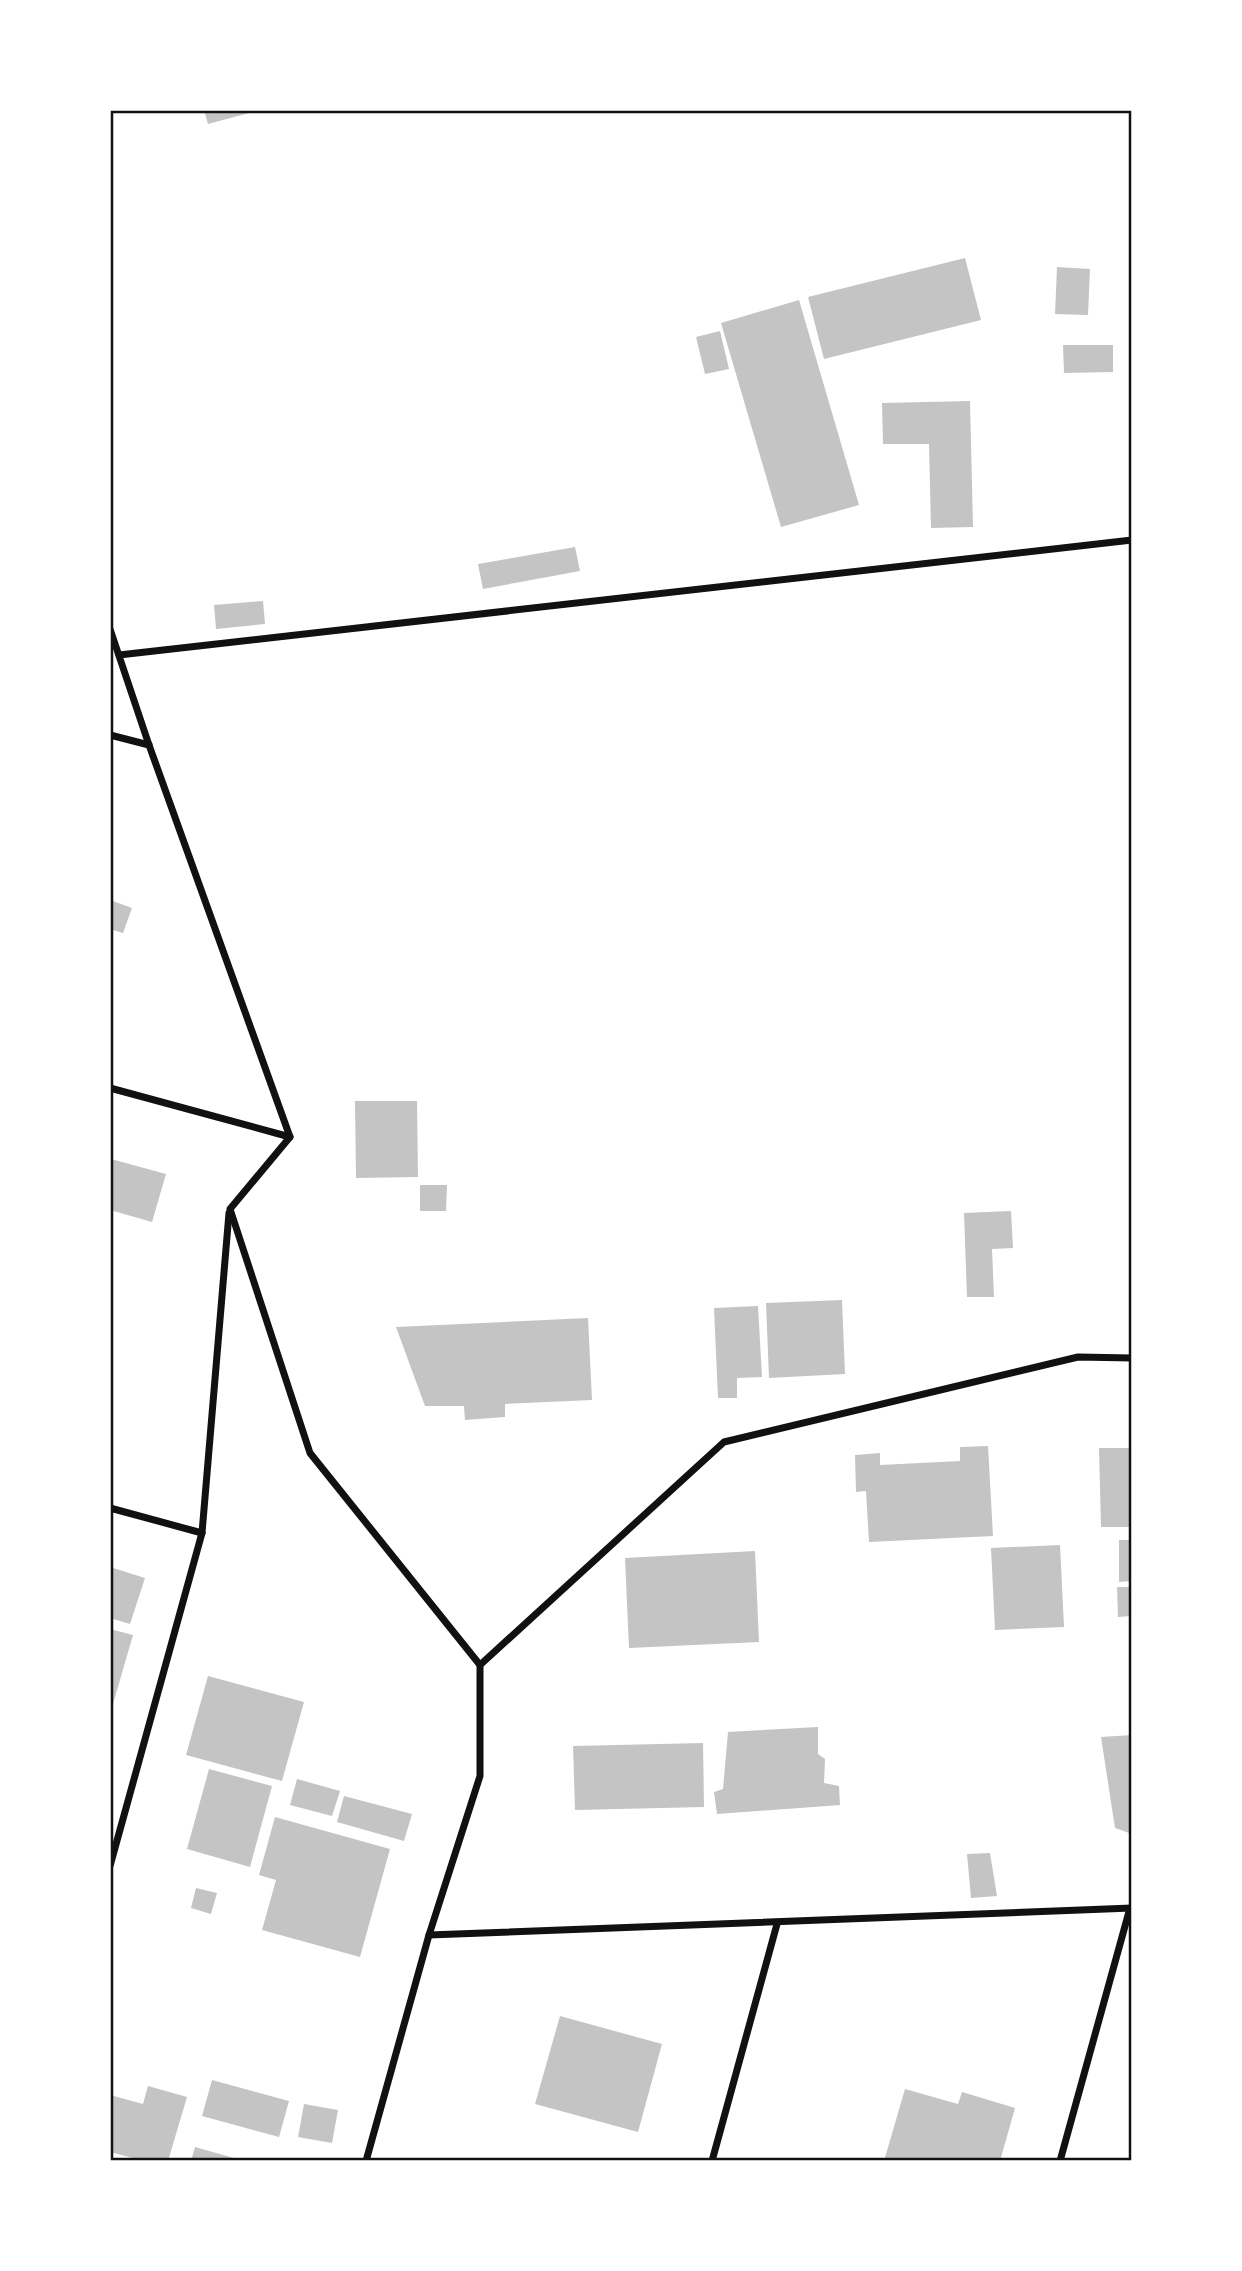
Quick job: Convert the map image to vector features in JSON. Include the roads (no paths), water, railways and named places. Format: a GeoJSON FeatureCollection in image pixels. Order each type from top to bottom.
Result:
{"type":"FeatureCollection","features":[{"type":"Feature","properties":{"kind":"street"},"geometry":{"type":"LineString","coordinates":[[119,654],[1132,540]]}},
{"type":"Feature","properties":{"kind":"street"},"geometry":{"type":"LineString","coordinates":[[110,629],[290,1137]]}},
{"type":"Feature","properties":{"kind":"street"},"geometry":{"type":"LineString","coordinates":[[110,735],[149,745]]}},
{"type":"Feature","properties":{"kind":"street"},"geometry":{"type":"LineString","coordinates":[[110,1088],[290,1137]]}},
{"type":"Feature","properties":{"kind":"street"},"geometry":{"type":"LineString","coordinates":[[110,1866],[202,1533],[230,1209],[290,1137]]}},
{"type":"Feature","properties":{"kind":"street"},"geometry":{"type":"LineString","coordinates":[[230,1209],[310,1452],[481,1665],[481,1776],[429,1935],[366,2161]]}},
{"type":"Feature","properties":{"kind":"street"},"geometry":{"type":"LineString","coordinates":[[481,1665],[724,1441],[1078,1357],[1132,1358]]}},
{"type":"Feature","properties":{"kind":"street"},"geometry":{"type":"LineString","coordinates":[[110,1508],[202,1533]]}},
{"type":"Feature","properties":{"kind":"street"},"geometry":{"type":"LineString","coordinates":[[429,1935],[777,1924],[1131,1908],[1060,2161]]}},
{"type":"Feature","properties":{"kind":"street"},"geometry":{"type":"LineString","coordinates":[[712,2161],[777,1924]]}}]}
